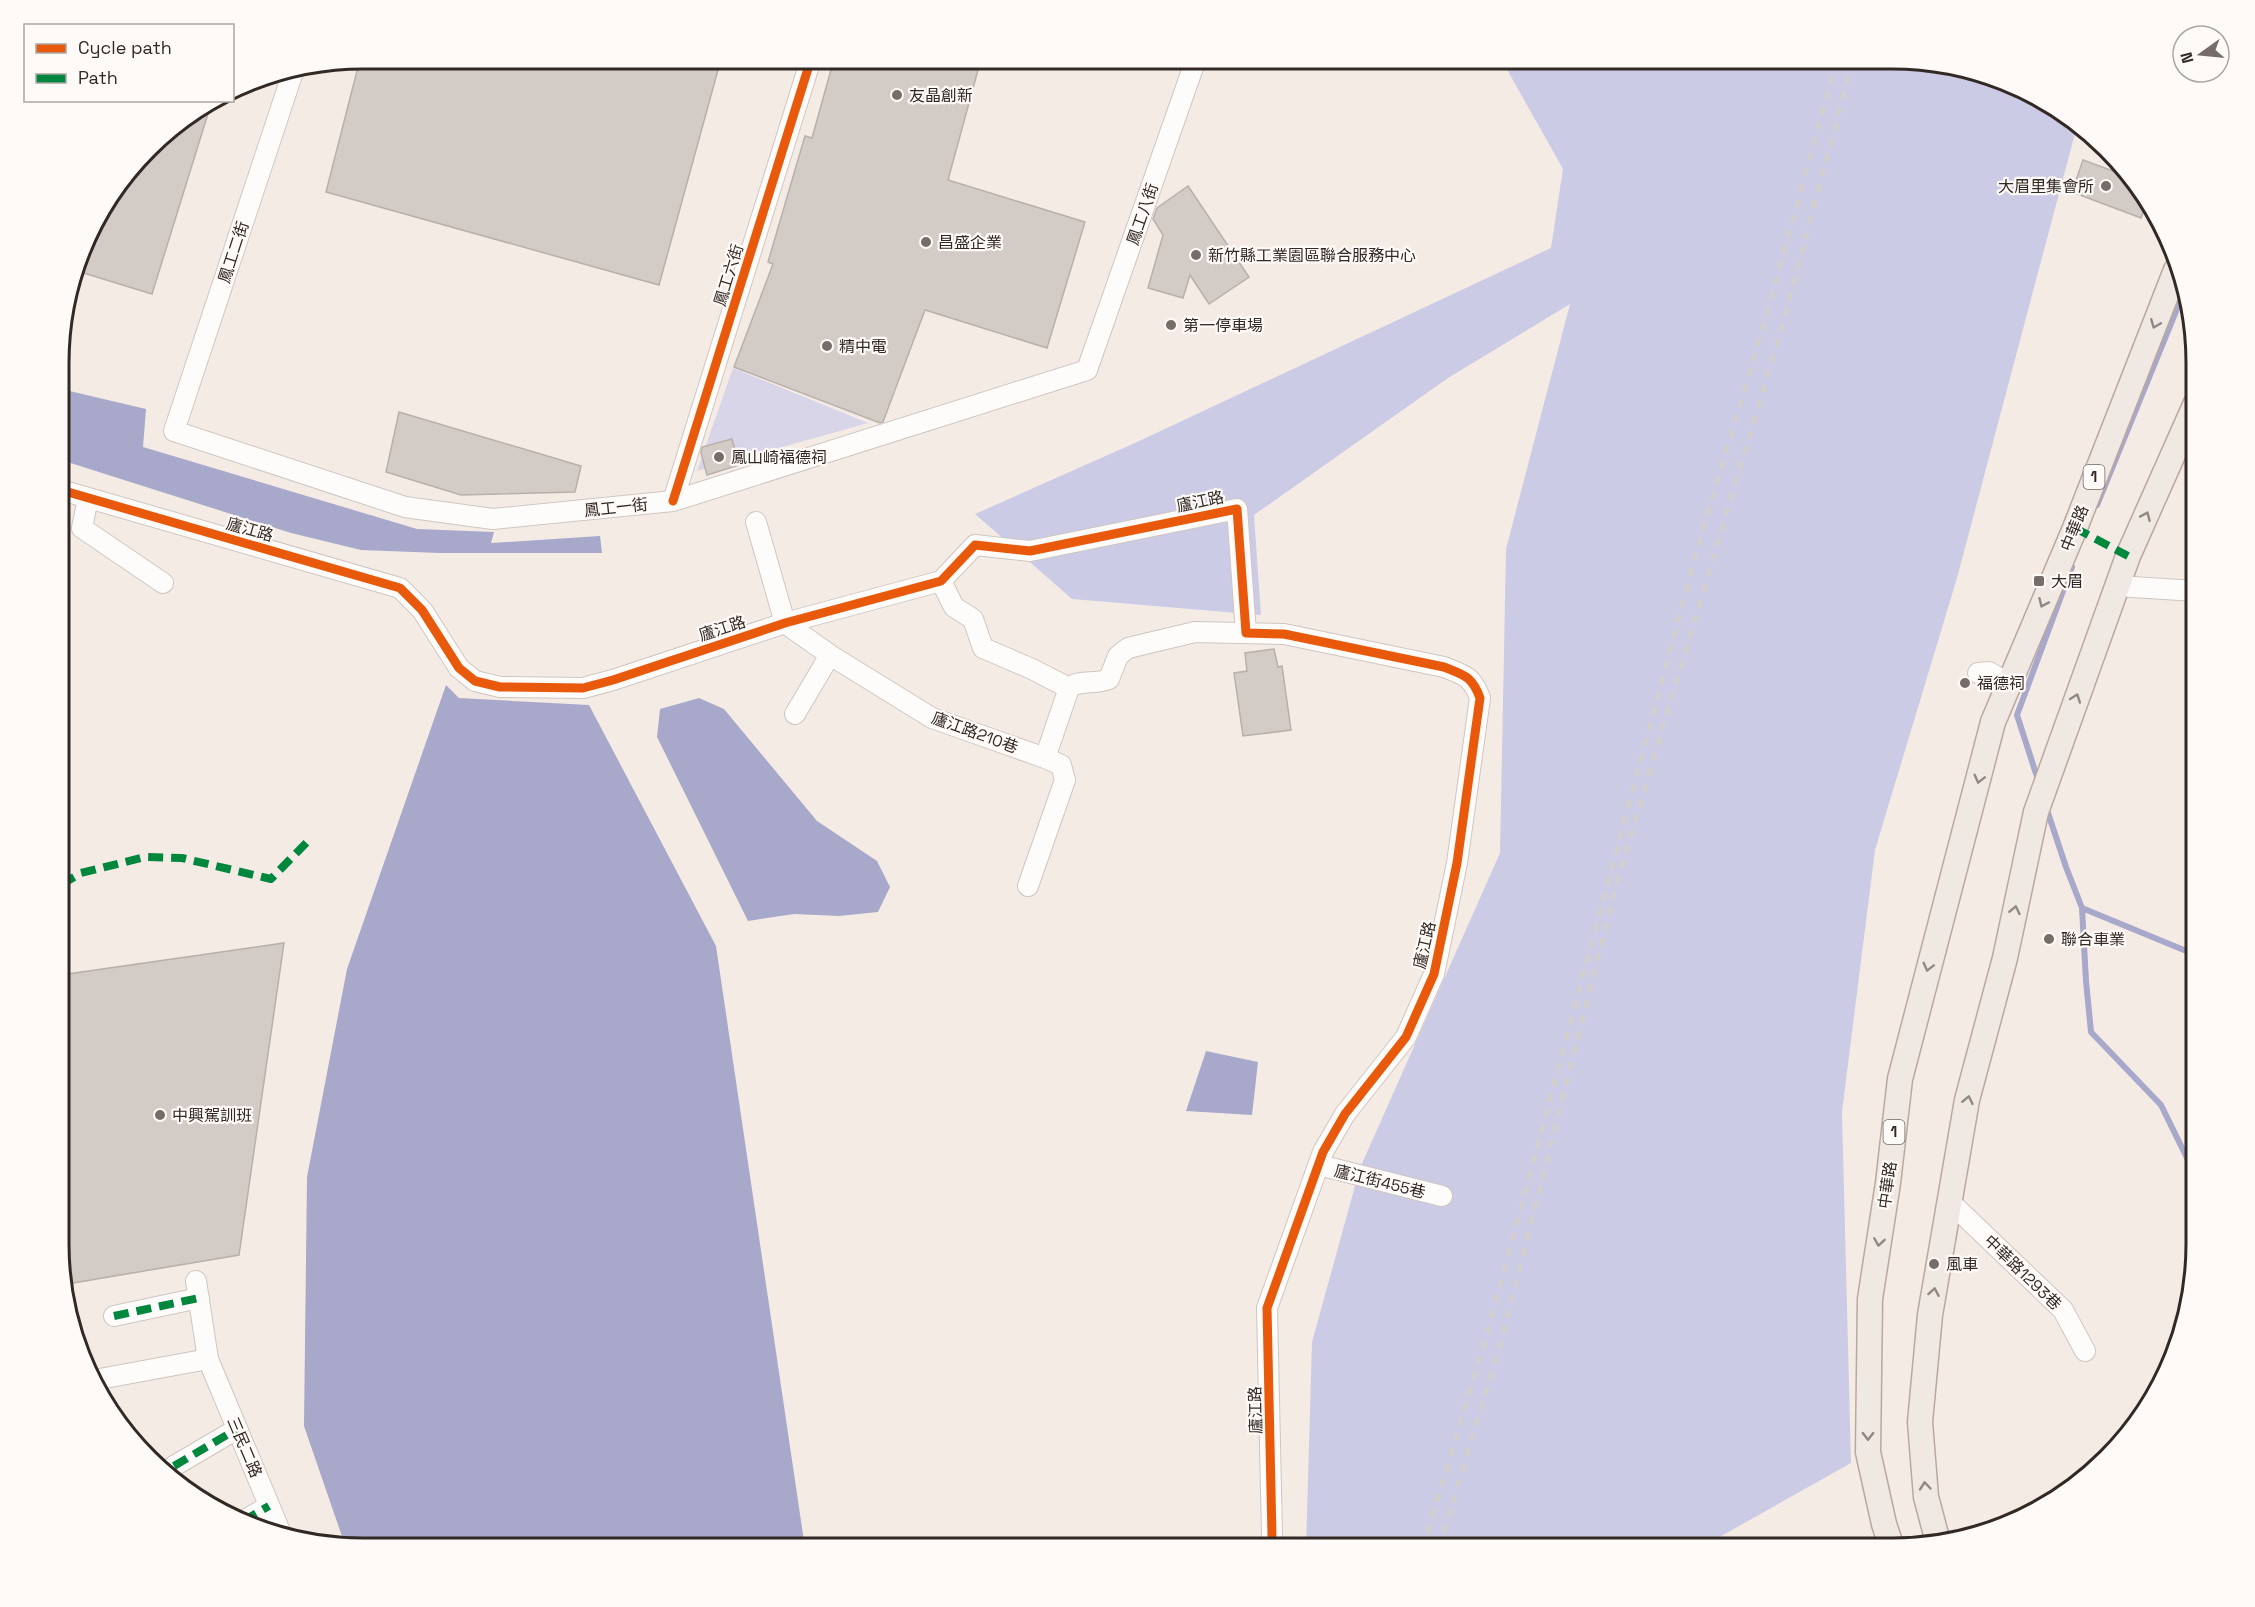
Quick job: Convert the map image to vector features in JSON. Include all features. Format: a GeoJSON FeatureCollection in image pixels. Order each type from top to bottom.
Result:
{"type":"FeatureCollection","features":[{"type":"Feature","properties":{"kind":"main road","name":"中華路"},"geometry":{"type":"LineString","coordinates":[[1889,1538],[1868,1452],[1870,1299],[1888,1183],[1900,1079],[1993,722],[1992,676],[2067,526],[2173,277]]}},
{"type":"Feature","properties":{"kind":"main road"},"geometry":{"type":"LineString","coordinates":[[1936,1534],[1926,1497],[1920,1422],[1930,1315],[1967,1100],[2005,958],[2036,812],[2128,556],[2186,426]]}},
{"type":"Feature","properties":{"kind":"street","name":"鳳工六街"},"geometry":{"type":"LineString","coordinates":[[673,501],[808,69]]}},
{"type":"Feature","properties":{"kind":"street","name":"鳳工八街"},"geometry":{"type":"LineString","coordinates":[[1087,370],[1192,69]]}},
{"type":"Feature","properties":{"kind":"street","name":"鳳工二街"},"geometry":{"type":"LineString","coordinates":[[174,431],[290,78]]}},
{"type":"Feature","properties":{"kind":"street","name":"鳳工一街"},"geometry":{"type":"LineString","coordinates":[[174,431],[405,507],[493,519],[673,501],[1087,370]]}},
{"type":"Feature","properties":{"kind":"street","name":"廬江路"},"geometry":{"type":"LineString","coordinates":[[69,492],[400,588],[422,610],[459,668],[475,681],[500,687],[583,688],[614,680],[785,623],[941,580],[975,545],[1030,551],[1237,509],[1246,633],[1284,634],[1444,667],[1467,676],[1475,685],[1480,698],[1457,863],[1434,974],[1406,1037],[1345,1114],[1323,1152],[1267,1308],[1272,1538]]}},
{"type":"Feature","properties":{"kind":"street"},"geometry":{"type":"LineString","coordinates":[[88,498],[82,528],[163,584]]}},
{"type":"Feature","properties":{"kind":"street"},"geometry":{"type":"LineString","coordinates":[[756,522],[785,623]]}},
{"type":"Feature","properties":{"kind":"street"},"geometry":{"type":"LineString","coordinates":[[941,580],[954,607],[973,619],[983,648],[1069,688]]}},
{"type":"Feature","properties":{"kind":"street"},"geometry":{"type":"LineString","coordinates":[[2117,586],[2186,590]]}},
{"type":"Feature","properties":{"kind":"street","name":"廬江路210巷"},"geometry":{"type":"LineString","coordinates":[[785,623],[830,655],[932,718],[1045,758]]}},
{"type":"Feature","properties":{"kind":"street"},"geometry":{"type":"LineString","coordinates":[[1028,886],[1065,780],[1061,765],[1045,758],[1069,688],[1073,684],[1104,682],[1109,679],[1118,656],[1128,648],[1195,632],[1246,633]]}},
{"type":"Feature","properties":{"kind":"street"},"geometry":{"type":"LineString","coordinates":[[795,714],[830,655]]}},
{"type":"Feature","properties":{"kind":"street","name":"廬江街455巷"},"geometry":{"type":"LineString","coordinates":[[1319,1165],[1442,1196]]}},
{"type":"Feature","properties":{"kind":"street","name":"中華路1293巷"},"geometry":{"type":"LineString","coordinates":[[1950,1202],[2063,1310],[2085,1351]]}},
{"type":"Feature","properties":{"kind":"street","name":"三民二路"},"geometry":{"type":"LineString","coordinates":[[114,1316],[198,1289],[208,1359],[277,1525]]}},
{"type":"Feature","properties":{"kind":"street"},"geometry":{"type":"LineString","coordinates":[[101,1379],[208,1359]]}},
{"type":"Feature","properties":{"kind":"street"},"geometry":{"type":"LineString","coordinates":[[174,1466],[237,1429]]}},
{"type":"Feature","properties":{"kind":"street"},"geometry":{"type":"LineString","coordinates":[[251,1516],[269,1506]]}},
{"type":"Feature","properties":{"kind":"shaded area"},"geometry":{"type":"Polygon","coordinates":[[[1507,69],[1892,69],[1931,72],[1968,79],[2005,91],[2039,108],[2075,133],[1957,578],[1875,850],[1842,1112],[1851,1463],[1718,1538],[1306,1538],[1312,1342],[1360,1168],[1500,853],[1506,549],[1570,304],[1448,378],[1254,515],[1261,615],[1072,599],[975,514],[1137,442],[1551,248],[1563,169],[1507,69]]]}},
{"type":"Feature","properties":{"kind":"shaded area"},"geometry":{"type":"Polygon","coordinates":[[[733,368],[868,423],[697,471],[733,368]]]}},
{"type":"Feature","properties":{"kind":"shaded area"},"geometry":{"type":"Polygon","coordinates":[[[69,391],[146,409],[143,447],[417,529],[494,532],[491,543],[600,536],[602,553],[439,553],[361,550],[291,533],[69,463],[69,391]]]}},
{"type":"Feature","properties":{"kind":"shaded area"},"geometry":{"type":"Polygon","coordinates":[[[446,685],[459,698],[589,705],[716,946],[804,1538],[342,1537],[304,1426],[307,1177],[347,969],[446,685]]]}},
{"type":"Feature","properties":{"kind":"shaded area"},"geometry":{"type":"Polygon","coordinates":[[[699,698],[724,709],[817,821],[877,861],[890,887],[878,912],[839,916],[794,914],[748,921],[657,737],[660,709],[699,698]]]}},
{"type":"Feature","properties":{"kind":"shaded area"},"geometry":{"type":"Polygon","coordinates":[[[1206,1051],[1258,1062],[1252,1115],[1186,1111],[1206,1051]]]}},
{"type":"Feature","properties":{"kind":"building"},"geometry":{"type":"Polygon","coordinates":[[[357,69],[718,69],[659,285],[326,192],[357,69]]]}},
{"type":"Feature","properties":{"kind":"building"},"geometry":{"type":"Polygon","coordinates":[[[831,69],[978,69],[948,180],[1085,222],[1047,348],[925,310],[883,422],[880,423],[734,367],[773,264],[768,262],[805,136],[812,138],[831,69]]]}},
{"type":"Feature","properties":{"kind":"building"},"geometry":{"type":"Polygon","coordinates":[[[208,113],[152,294],[83,273],[99,233],[130,184],[169,142],[208,113]]]}},
{"type":"Feature","properties":{"kind":"building","name":"大眉里集會所"},"geometry":{"type":"Polygon","coordinates":[[[2083,160],[2115,172],[2144,211],[2141,218],[2072,192],[2083,160]]]}},
{"type":"Feature","properties":{"kind":"building","name":"新竹縣工業園區聯合服務中心"},"geometry":{"type":"Polygon","coordinates":[[[1188,186],[1249,277],[1209,304],[1190,275],[1183,298],[1148,288],[1163,235],[1153,219],[1157,208],[1188,186]]]}},
{"type":"Feature","properties":{"kind":"building"},"geometry":{"type":"Polygon","coordinates":[[[399,412],[581,466],[575,492],[461,495],[386,472],[399,412]]]}},
{"type":"Feature","properties":{"kind":"building","name":"鳳山崎福德祠"},"geometry":{"type":"Polygon","coordinates":[[[732,439],[739,465],[707,475],[701,453],[702,447],[732,439]]]}},
{"type":"Feature","properties":{"kind":"building"},"geometry":{"type":"Polygon","coordinates":[[[1274,649],[1278,667],[1282,666],[1291,730],[1243,736],[1234,673],[1247,671],[1245,653],[1274,649]]]}},
{"type":"Feature","properties":{"kind":"building","name":"中興駕訓班"},"geometry":{"type":"Polygon","coordinates":[[[284,943],[239,1255],[72,1283],[69,1244],[69,974],[284,943]]]}},
{"type":"Feature","properties":{"kind":"waterway"},"geometry":{"type":"LineString","coordinates":[[2097,505],[2179,303]]}},
{"type":"Feature","properties":{"kind":"waterway"},"geometry":{"type":"LineString","coordinates":[[2039,783],[2017,715],[2072,567]]}},
{"type":"Feature","properties":{"kind":"waterway"},"geometry":{"type":"LineString","coordinates":[[2046,807],[2082,908],[2091,1032],[2161,1105],[2186,1156]]}},
{"type":"Feature","properties":{"kind":"waterway"},"geometry":{"type":"LineString","coordinates":[[2082,908],[2186,951]]}},
{"type":"Feature","properties":{"kind":"railway"},"geometry":{"type":"LineString","coordinates":[[1426,1538],[1490,1323],[1697,550],[1768,310],[1834,69]]}},
{"type":"Feature","properties":{"kind":"railway"},"geometry":{"type":"LineString","coordinates":[[1442,1538],[1502,1339],[1616,886],[1783,323],[1850,69]]}},
{"type":"Feature","properties":{"kind":"marked path"},"geometry":{"type":"LineString","coordinates":[[2075,528],[2128,556]]}},
{"type":"Feature","properties":{"kind":"marked path"},"geometry":{"type":"LineString","coordinates":[[69,880],[81,873],[145,857],[182,858],[271,879],[307,842]]}},
{"type":"Feature","properties":{"kind":"marked path"},"geometry":{"type":"LineString","coordinates":[[114,1316],[199,1298]]}},
{"type":"Feature","properties":{"kind":"marked path"},"geometry":{"type":"LineString","coordinates":[[174,1466],[237,1429]]}},
{"type":"Feature","properties":{"kind":"marked path"},"geometry":{"type":"LineString","coordinates":[[251,1516],[269,1506]]}},
{"type":"Feature","properties":{"kind":"cycle path"},"geometry":{"type":"LineString","coordinates":[[673,501],[808,69]]}},
{"type":"Feature","properties":{"kind":"cycle path"},"geometry":{"type":"LineString","coordinates":[[69,492],[400,588],[422,610],[459,668],[475,681],[500,687],[583,688],[613,680],[785,623],[941,581],[975,545],[1030,551],[1237,509],[1246,633],[1284,634],[1444,667],[1470,681],[1480,698],[1457,863],[1434,974],[1406,1037],[1345,1114],[1323,1152],[1267,1308],[1272,1538]]}},
{"type":"Feature","properties":{"kind":"place","name":"友晶創新"},"geometry":{"type":"Point","coordinates":[897,95]}},
{"type":"Feature","properties":{"kind":"place","name":"大眉里集會所"},"geometry":{"type":"Point","coordinates":[2106,186]}},
{"type":"Feature","properties":{"kind":"place","name":"昌盛企業"},"geometry":{"type":"Point","coordinates":[926,242]}},
{"type":"Feature","properties":{"kind":"place","name":"新竹縣工業園區聯合服務中心"},"geometry":{"type":"Point","coordinates":[1196,255]}},
{"type":"Feature","properties":{"kind":"place","name":"第一停車場"},"geometry":{"type":"Point","coordinates":[1171,325]}},
{"type":"Feature","properties":{"kind":"place","name":"精中電"},"geometry":{"type":"Point","coordinates":[827,346]}},
{"type":"Feature","properties":{"kind":"place","name":"鳳山崎福德祠"},"geometry":{"type":"Point","coordinates":[719,457]}},
{"type":"Feature","properties":{"kind":"place","name":"大眉"},"geometry":{"type":"Point","coordinates":[2039,581]}},
{"type":"Feature","properties":{"kind":"place","name":"福德祠"},"geometry":{"type":"Point","coordinates":[1965,683]}},
{"type":"Feature","properties":{"kind":"place","name":"聯合車業"},"geometry":{"type":"Point","coordinates":[2049,939]}},
{"type":"Feature","properties":{"kind":"place","name":"中興駕訓班"},"geometry":{"type":"Point","coordinates":[160,1115]}},
{"type":"Feature","properties":{"kind":"place","name":"風車"},"geometry":{"type":"Point","coordinates":[1934,1264]}}]}
